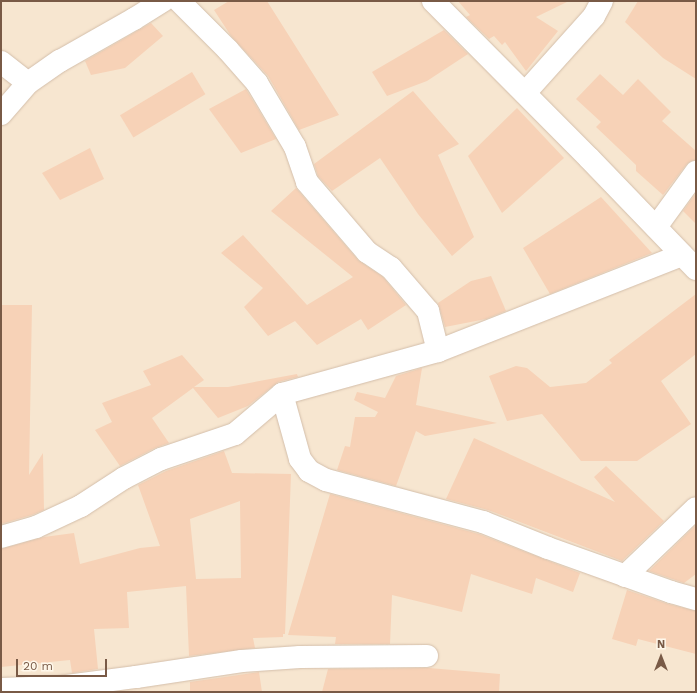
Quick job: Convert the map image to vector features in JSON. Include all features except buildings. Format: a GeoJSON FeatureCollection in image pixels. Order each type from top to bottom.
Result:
{"type":"FeatureCollection","features":[{"type":"Feature","properties":{"kind":"street"},"geometry":{"type":"LineString","coordinates":[[1,114],[28,83],[60,61],[134,20],[163,1]]}},
{"type":"Feature","properties":{"kind":"street"},"geometry":{"type":"LineString","coordinates":[[179,1],[228,50],[257,83],[295,147],[307,182],[367,252],[391,268],[428,311],[438,351]]}},
{"type":"Feature","properties":{"kind":"street"},"geometry":{"type":"LineString","coordinates":[[1,537],[36,527],[81,506],[124,478],[161,459],[235,434],[282,394],[438,351],[689,262],[434,1]]}},
{"type":"Feature","properties":{"kind":"street"},"geometry":{"type":"LineString","coordinates":[[525,93],[594,16],[602,1]]}},
{"type":"Feature","properties":{"kind":"street"},"geometry":{"type":"LineString","coordinates":[[1,62],[28,83]]}},
{"type":"Feature","properties":{"kind":"street"},"geometry":{"type":"LineString","coordinates":[[656,227],[696,172]]}},
{"type":"Feature","properties":{"kind":"street"},"geometry":{"type":"LineString","coordinates":[[282,394],[300,459],[309,472],[326,480],[483,522],[625,576],[696,599]]}},
{"type":"Feature","properties":{"kind":"street"},"geometry":{"type":"LineString","coordinates":[[625,576],[696,508]]}},
{"type":"Feature","properties":{"kind":"street"},"geometry":{"type":"LineString","coordinates":[[1,690],[67,686],[242,660],[300,657],[427,656]]}},
{"type":"Feature","properties":{"kind":"shaded area"},"geometry":{"type":"Polygon","coordinates":[[[1,1],[696,1],[696,692],[1,692],[1,1]]]}}]}
